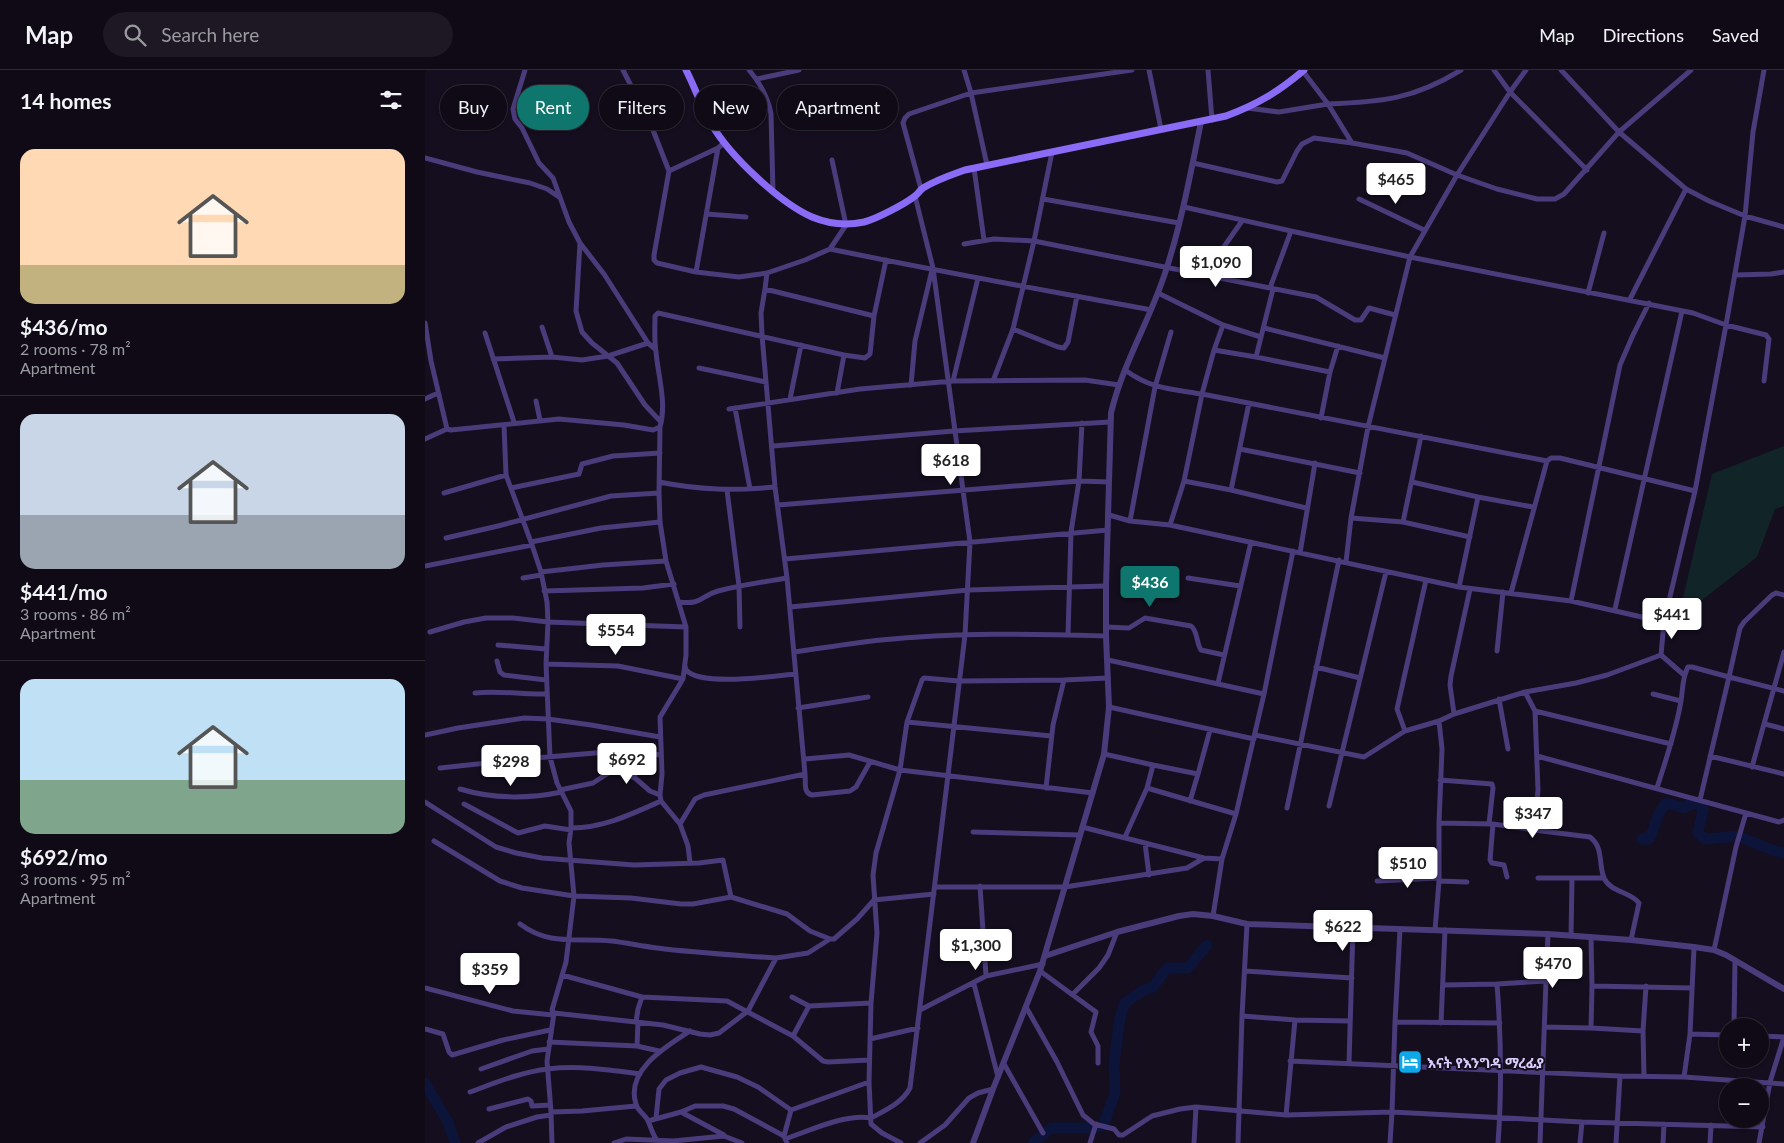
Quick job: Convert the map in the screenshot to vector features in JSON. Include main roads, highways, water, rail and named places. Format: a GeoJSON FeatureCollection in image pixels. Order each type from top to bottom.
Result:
{"type":"FeatureCollection","features":[{"type":"Feature","properties":{"kind":"main road"},"geometry":{"type":"LineString","coordinates":[[686,70],[721,146],[773,192],[812,217],[830,223],[846,225],[874,218],[946,177],[974,168],[1211,120],[1247,108],[1281,90],[1303,70]]}},
{"type":"Feature","properties":{"kind":"waterway"},"geometry":{"type":"LineString","coordinates":[[1642,839],[1649,839],[1658,815],[1667,803],[1684,808],[1692,803],[1698,804],[1703,809],[1698,833],[1705,839],[1738,836],[1784,853]]}},
{"type":"Feature","properties":{"kind":"waterway"},"geometry":{"type":"LineString","coordinates":[[1033,1143],[1051,1128],[1095,1128],[1103,1126],[1115,1093],[1114,1064],[1120,1018],[1125,1003],[1142,991],[1153,987],[1167,968],[1188,968],[1207,945]]}},
{"type":"Feature","properties":{"kind":"waterway"},"geometry":{"type":"LineString","coordinates":[[425,1083],[448,1122],[455,1143]]}},
{"type":"Feature","properties":{"kind":"place","name":"እናት የእንግዳ ማረፊያ"},"geometry":{"type":"Point","coordinates":[1410,1062]}}]}
